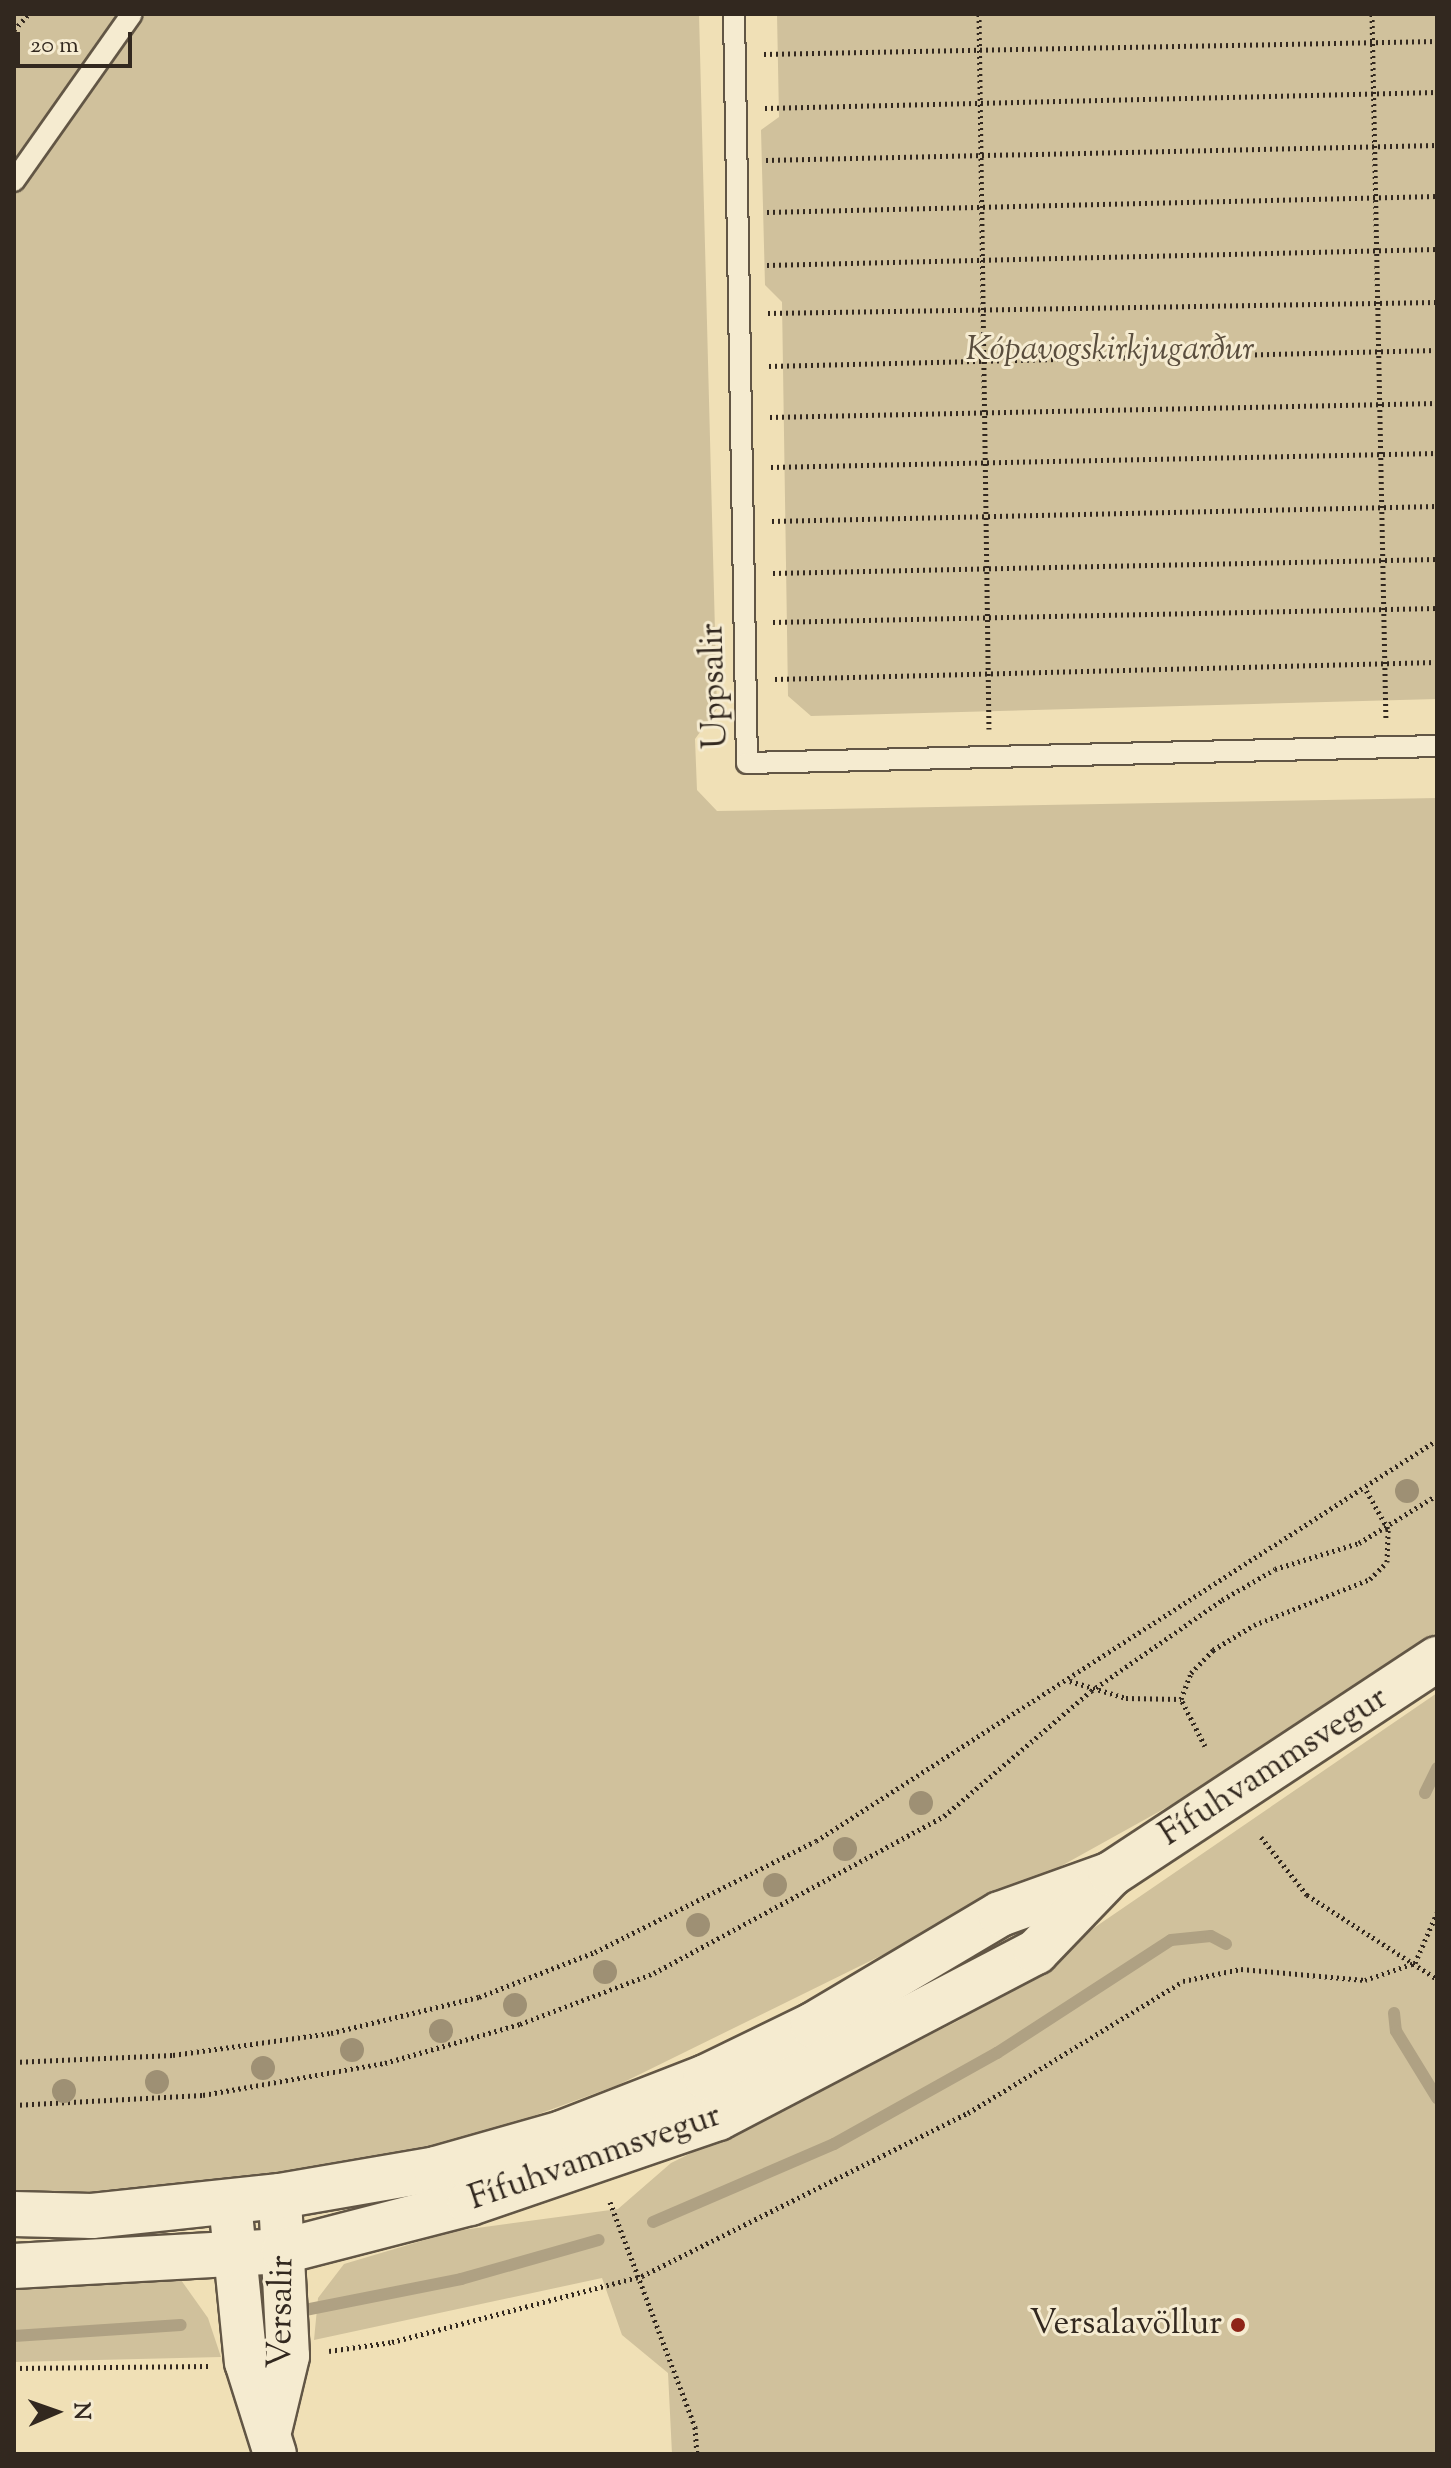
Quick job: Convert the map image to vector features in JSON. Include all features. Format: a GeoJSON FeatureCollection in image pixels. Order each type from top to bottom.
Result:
{"type":"FeatureCollection","features":[{"type":"Feature","properties":{"kind":"main road","name":"Fífuhvammsvegur"},"geometry":{"type":"LineString","coordinates":[[14,2266],[234,2259],[284,2251],[470,2203],[718,2118],[1036,1952],[1111,1874],[1437,1659]]}},
{"type":"Feature","properties":{"kind":"main road","name":"Fífuhvammsvegur"},"geometry":{"type":"LineString","coordinates":[[14,2214],[92,2216],[280,2196],[436,2169],[562,2133],[706,2077],[813,2025],[1000,1914],[1111,1874]]}},
{"type":"Feature","properties":{"kind":"street","name":"Versalir"},"geometry":{"type":"LineString","coordinates":[[273,2440],[288,2356],[280,2196]]}},
{"type":"Feature","properties":{"kind":"street","name":"Versalir"},"geometry":{"type":"LineString","coordinates":[[230,2203],[246,2362],[273,2440]]}},
{"type":"Feature","properties":{"kind":"lane"},"geometry":{"type":"LineString","coordinates":[[14,181],[132,14]]}},
{"type":"Feature","properties":{"kind":"lane","name":"Uppsalir"},"geometry":{"type":"LineString","coordinates":[[734,14],[747,763],[1437,746]]}},
{"type":"Feature","properties":{"kind":"path"},"geometry":{"type":"LineString","coordinates":[[14,30],[29,14]]}},
{"type":"Feature","properties":{"kind":"path"},"geometry":{"type":"LineString","coordinates":[[979,14],[990,757]]}},
{"type":"Feature","properties":{"kind":"path"},"geometry":{"type":"LineString","coordinates":[[1372,14],[1387,747]]}},
{"type":"Feature","properties":{"kind":"path"},"geometry":{"type":"LineString","coordinates":[[735,54],[1437,41]]}},
{"type":"Feature","properties":{"kind":"path"},"geometry":{"type":"LineString","coordinates":[[736,109],[1437,92]]}},
{"type":"Feature","properties":{"kind":"path"},"geometry":{"type":"LineString","coordinates":[[737,160],[1437,145]]}},
{"type":"Feature","properties":{"kind":"path"},"geometry":{"type":"LineString","coordinates":[[738,213],[1437,196]]}},
{"type":"Feature","properties":{"kind":"path"},"geometry":{"type":"LineString","coordinates":[[738,266],[1437,249]]}},
{"type":"Feature","properties":{"kind":"path"},"geometry":{"type":"LineString","coordinates":[[739,313],[1437,302]]}},
{"type":"Feature","properties":{"kind":"path"},"geometry":{"type":"LineString","coordinates":[[740,367],[1437,350]]}},
{"type":"Feature","properties":{"kind":"path"},"geometry":{"type":"LineString","coordinates":[[741,418],[1437,403]]}},
{"type":"Feature","properties":{"kind":"path"},"geometry":{"type":"LineString","coordinates":[[742,468],[1437,453]]}},
{"type":"Feature","properties":{"kind":"path"},"geometry":{"type":"LineString","coordinates":[[743,521],[1437,506]]}},
{"type":"Feature","properties":{"kind":"path"},"geometry":{"type":"LineString","coordinates":[[744,574],[1437,559]]}},
{"type":"Feature","properties":{"kind":"path"},"geometry":{"type":"LineString","coordinates":[[744,622],[1437,608]]}},
{"type":"Feature","properties":{"kind":"path"},"geometry":{"type":"LineString","coordinates":[[746,679],[1437,662]]}},
{"type":"Feature","properties":{"kind":"path"},"geometry":{"type":"LineString","coordinates":[[14,2062],[173,2055],[331,2033],[479,1997],[695,1908],[1069,1681],[1366,1490],[1437,1440]]}},
{"type":"Feature","properties":{"kind":"path"},"geometry":{"type":"LineString","coordinates":[[1205,1746],[1181,1699],[1191,1673],[1227,1642],[1370,1579],[1387,1562],[1388,1529],[1366,1490]]}},
{"type":"Feature","properties":{"kind":"path"},"geometry":{"type":"LineString","coordinates":[[14,2105],[203,2095],[385,2063],[640,1979],[808,1896],[944,1816],[1091,1691],[1275,1569],[1388,1529],[1437,1495]]}},
{"type":"Feature","properties":{"kind":"path"},"geometry":{"type":"LineString","coordinates":[[1069,1681],[1091,1691],[1181,1699]]}},
{"type":"Feature","properties":{"kind":"path"},"geometry":{"type":"LineString","coordinates":[[1261,1837],[1307,1895],[1437,1979]]}},
{"type":"Feature","properties":{"kind":"path"},"geometry":{"type":"LineString","coordinates":[[319,2352],[392,2342],[642,2276],[968,2113],[1183,1981],[1241,1969],[1365,1980],[1415,1963],[1437,1913]]}},
{"type":"Feature","properties":{"kind":"path"},"geometry":{"type":"LineString","coordinates":[[610,2202],[642,2276],[695,2427],[697,2454]]}},
{"type":"Feature","properties":{"kind":"path"},"geometry":{"type":"LineString","coordinates":[[14,2368],[209,2366]]}},
{"type":"Feature","properties":{"kind":"green space"},"geometry":{"type":"Polygon","coordinates":[[[14,14],[699,14],[717,709],[695,739],[697,790],[717,811],[1437,798],[1437,1632],[1252,1760],[1045,1875],[618,2085],[446,2148],[190,2192],[14,2197],[14,14]]]}},
{"type":"Feature","properties":{"kind":"green space","name":"Kópavogskirkjugarður"},"geometry":{"type":"Polygon","coordinates":[[[777,14],[1437,14],[1437,699],[811,716],[788,696],[782,302],[765,285],[761,130],[779,117],[777,14]]]}},
{"type":"Feature","properties":{"kind":"green space"},"geometry":{"type":"Polygon","coordinates":[[[1437,1693],[1437,2454],[672,2454],[668,2373],[622,2335],[602,2278],[314,2340],[318,2298],[344,2264],[455,2231],[618,2209],[671,2163],[958,2021],[1437,1693]]]}},
{"type":"Feature","properties":{"kind":"green space"},"geometry":{"type":"Polygon","coordinates":[[[181,2280],[208,2318],[221,2357],[14,2362],[14,2284],[181,2280]]]}},
{"type":"Feature","properties":{"kind":"waterway"},"geometry":{"type":"LineString","coordinates":[[1425,1793],[1437,1768]]}},
{"type":"Feature","properties":{"kind":"waterway"},"geometry":{"type":"LineString","coordinates":[[653,2222],[834,2144],[997,2053],[1171,1940],[1211,1936],[1226,1944]]}},
{"type":"Feature","properties":{"kind":"waterway"},"geometry":{"type":"LineString","coordinates":[[1394,2013],[1396,2031],[1437,2098]]}},
{"type":"Feature","properties":{"kind":"waterway"},"geometry":{"type":"LineString","coordinates":[[305,2310],[461,2279],[599,2240]]}},
{"type":"Feature","properties":{"kind":"waterway"},"geometry":{"type":"LineString","coordinates":[[14,2336],[181,2325]]}},
{"type":"Feature","properties":{"kind":"place","name":"Versalavöllur"},"geometry":{"type":"Point","coordinates":[1238,2325]}}]}
